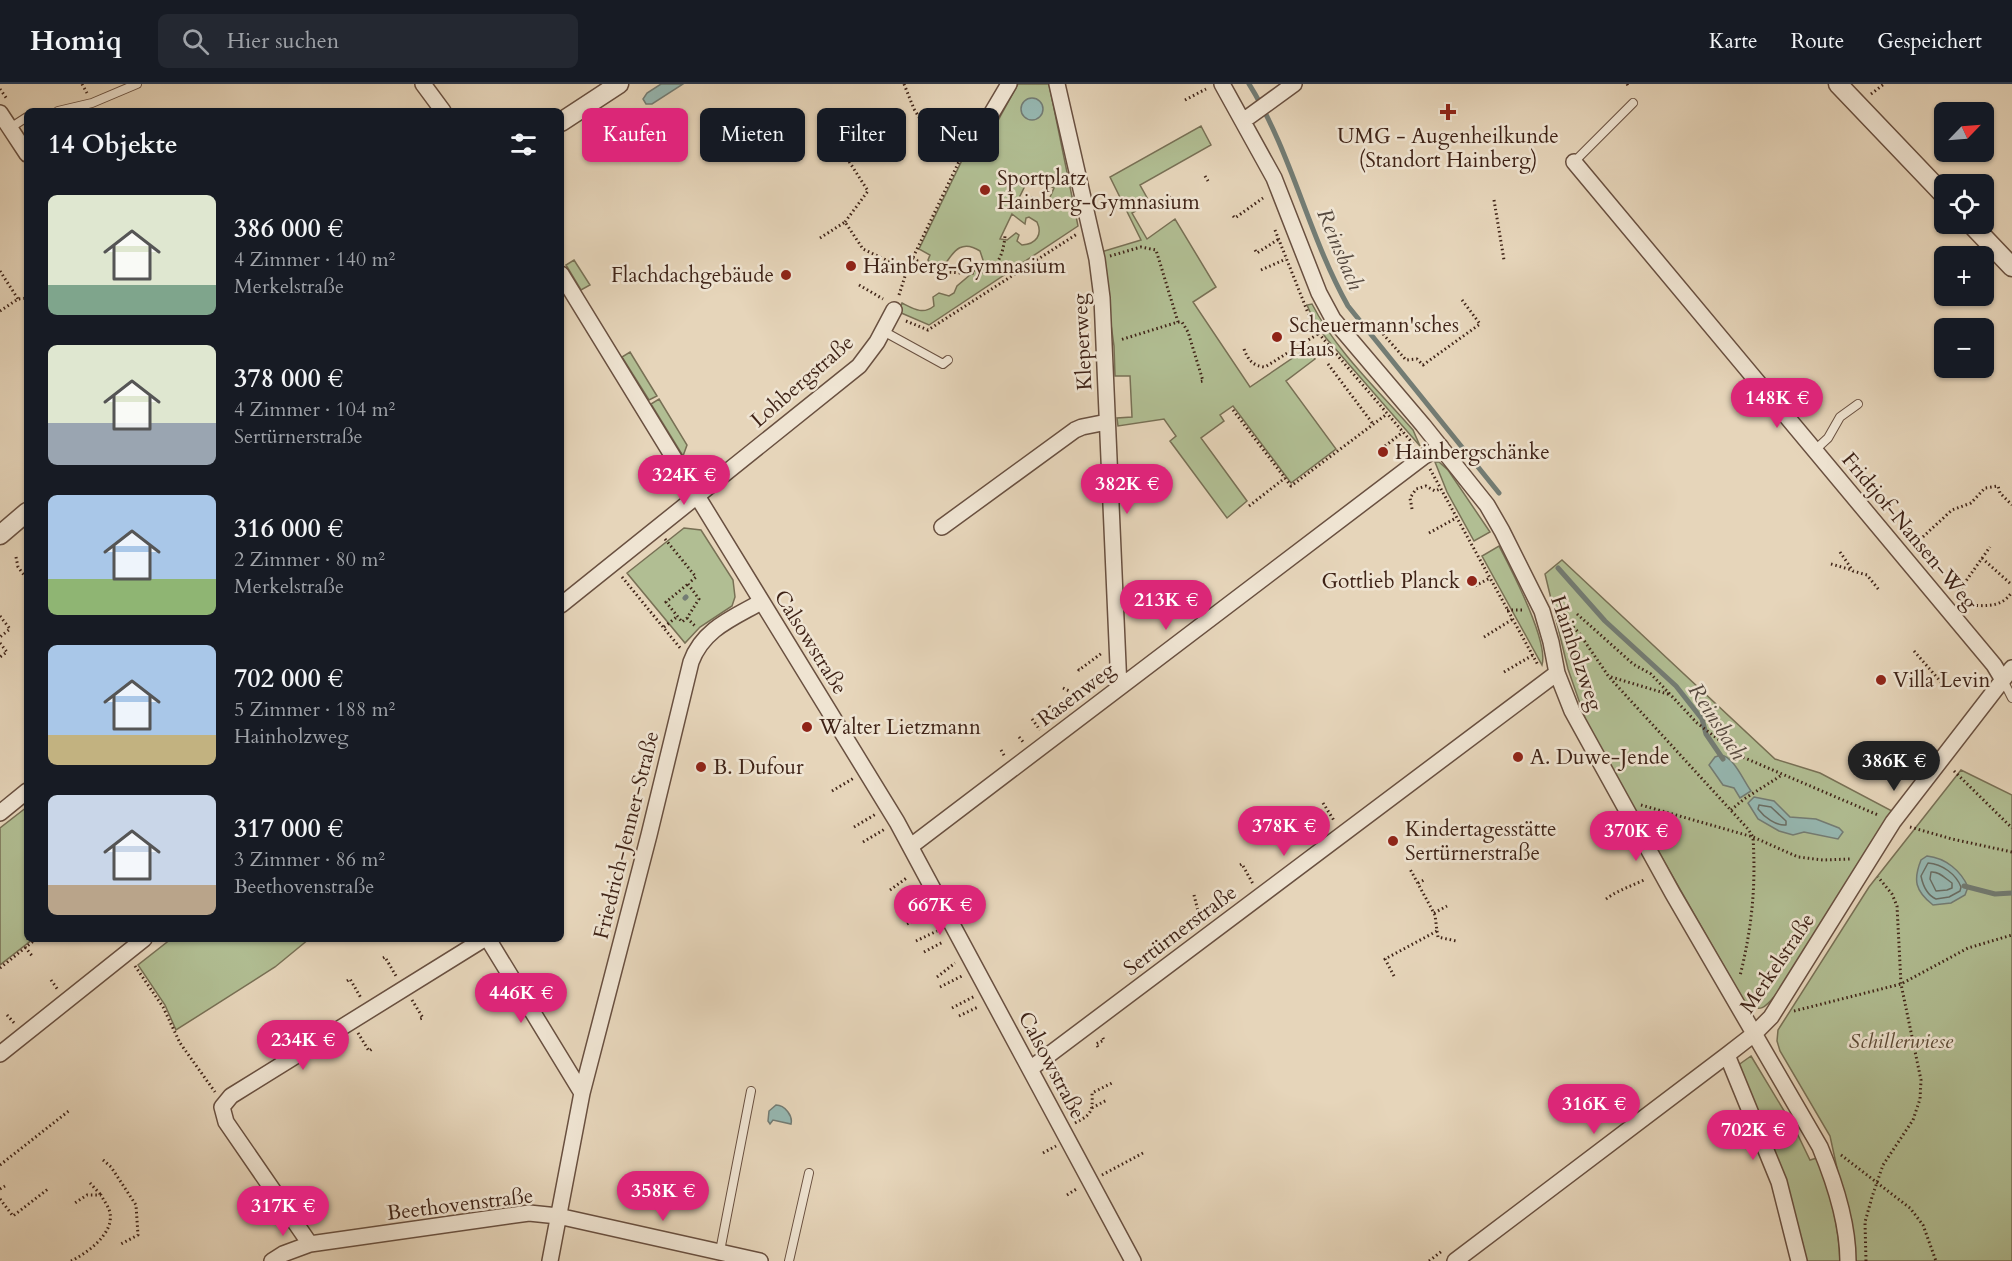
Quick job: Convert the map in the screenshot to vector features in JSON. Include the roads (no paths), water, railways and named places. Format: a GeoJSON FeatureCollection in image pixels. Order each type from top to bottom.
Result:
{"type":"FeatureCollection","features":[{"type":"Feature","properties":{"kind":"street"},"geometry":{"type":"LineString","coordinates":[[423,84],[441,108]]}},
{"type":"Feature","properties":{"kind":"street"},"geometry":{"type":"LineString","coordinates":[[564,120],[600,92],[619,84]]}},
{"type":"Feature","properties":{"kind":"street"},"geometry":{"type":"LineString","coordinates":[[995,108],[1009,84]]}},
{"type":"Feature","properties":{"kind":"street","name":"Kleperweg"},"geometry":{"type":"LineString","coordinates":[[1057,84],[1097,260],[1102,298],[1119,681]]}},
{"type":"Feature","properties":{"kind":"street","name":"Hainholzweg"},"geometry":{"type":"LineString","coordinates":[[1222,84],[1274,178],[1319,293],[1333,319],[1441,447],[1486,505],[1527,578],[1542,611],[1551,642],[1552,676],[1820,1147],[1834,1183],[1848,1242],[1848,1261]]}},
{"type":"Feature","properties":{"kind":"street"},"geometry":{"type":"LineString","coordinates":[[1243,121],[1294,84]]}},
{"type":"Feature","properties":{"kind":"street"},"geometry":{"type":"LineString","coordinates":[[1838,84],[1934,185]]}},
{"type":"Feature","properties":{"kind":"street"},"geometry":{"type":"LineString","coordinates":[[0,113],[24,149]]}},
{"type":"Feature","properties":{"kind":"street","name":"Fridtjof-Nansen-Weg"},"geometry":{"type":"LineString","coordinates":[[1574,162],[1994,665],[2007,674]]}},
{"type":"Feature","properties":{"kind":"street"},"geometry":{"type":"LineString","coordinates":[[1981,234],[2012,267]]}},
{"type":"Feature","properties":{"kind":"street","name":"Calsowstraße"},"geometry":{"type":"LineString","coordinates":[[564,279],[911,846],[1133,1261]]}},
{"type":"Feature","properties":{"kind":"street","name":"Lohbergstraße"},"geometry":{"type":"LineString","coordinates":[[564,602],[859,366],[883,331],[889,308]]}},
{"type":"Feature","properties":{"kind":"street"},"geometry":{"type":"LineString","coordinates":[[942,527],[1075,430],[1107,422]]}},
{"type":"Feature","properties":{"kind":"street","name":"Rasenweg"},"geometry":{"type":"LineString","coordinates":[[911,846],[1119,681],[1423,457],[1441,447]]}},
{"type":"Feature","properties":{"kind":"street"},"geometry":{"type":"LineString","coordinates":[[0,535],[24,515]]}},
{"type":"Feature","properties":{"kind":"street","name":"Friedrich-Jenner-Straße"},"geometry":{"type":"LineString","coordinates":[[550,1261],[582,1093],[691,662],[695,650],[705,637],[761,602]]}},
{"type":"Feature","properties":{"kind":"street","name":"Merkelstraße"},"geometry":{"type":"LineString","coordinates":[[1455,1261],[1727,1055],[1754,1034],[1770,1017],[1859,862],[1893,822],[2007,674]]}},
{"type":"Feature","properties":{"kind":"street","name":"Sertürnerstraße"},"geometry":{"type":"LineString","coordinates":[[1030,1069],[1552,676]]}},
{"type":"Feature","properties":{"kind":"street"},"geometry":{"type":"LineString","coordinates":[[0,813],[24,793]]}},
{"type":"Feature","properties":{"kind":"street"},"geometry":{"type":"LineString","coordinates":[[0,1054],[140,942]]}},
{"type":"Feature","properties":{"kind":"street"},"geometry":{"type":"LineString","coordinates":[[310,1244],[226,1122],[222,1107],[231,1096],[481,942]]}},
{"type":"Feature","properties":{"kind":"street"},"geometry":{"type":"LineString","coordinates":[[488,942],[582,1093]]}},
{"type":"Feature","properties":{"kind":"street"},"geometry":{"type":"LineString","coordinates":[[1727,1055],[1779,1182],[1799,1261]]}},
{"type":"Feature","properties":{"kind":"street","name":"Beethovenstraße"},"geometry":{"type":"LineString","coordinates":[[272,1261],[283,1254],[310,1244],[529,1213],[558,1216],[760,1261]]}},
{"type":"Feature","properties":{"kind":"lane"},"geometry":{"type":"LineString","coordinates":[[71,108],[92,103],[137,84]]}},
{"type":"Feature","properties":{"kind":"lane"},"geometry":{"type":"LineString","coordinates":[[1574,162],[1633,103]]}},
{"type":"Feature","properties":{"kind":"lane"},"geometry":{"type":"LineString","coordinates":[[10,128],[24,119]]}},
{"type":"Feature","properties":{"kind":"lane"},"geometry":{"type":"LineString","coordinates":[[883,331],[943,364],[948,360]]}},
{"type":"Feature","properties":{"kind":"lane"},"geometry":{"type":"LineString","coordinates":[[1815,450],[1828,438],[1840,417],[1858,404]]}},
{"type":"Feature","properties":{"kind":"lane"},"geometry":{"type":"LineString","coordinates":[[2007,674],[2012,698]]}},
{"type":"Feature","properties":{"kind":"lane"},"geometry":{"type":"LineString","coordinates":[[720,1251],[752,1091]]}},
{"type":"Feature","properties":{"kind":"lane"},"geometry":{"type":"LineString","coordinates":[[789,1261],[809,1173]]}},
{"type":"Feature","properties":{"kind":"water"},"geometry":{"type":"Polygon","coordinates":[[[661,84],[683,84],[652,104],[646,104],[643,99],[647,93],[661,84]]]}},
{"type":"Feature","properties":{"kind":"water"},"geometry":{"type":"Polygon","coordinates":[[[1032,98],[1040,101],[1043,109],[1040,117],[1032,120],[1024,117],[1021,109],[1024,101],[1032,98]]]}},
{"type":"Feature","properties":{"kind":"water"},"geometry":{"type":"Polygon","coordinates":[[[1721,755],[1734,764],[1751,791],[1740,798],[1734,788],[1723,785],[1709,765],[1715,757],[1721,755]]]}},
{"type":"Feature","properties":{"kind":"water"},"geometry":{"type":"Polygon","coordinates":[[[1754,797],[1774,801],[1790,817],[1816,819],[1839,828],[1843,832],[1838,839],[1804,832],[1793,835],[1779,831],[1758,819],[1748,803],[1754,797]]]}},
{"type":"Feature","properties":{"kind":"water"},"geometry":{"type":"Polygon","coordinates":[[[1927,856],[1946,862],[1957,871],[1968,887],[1965,895],[1951,903],[1933,905],[1922,895],[1917,885],[1917,874],[1921,860],[1927,856]]]}},
{"type":"Feature","properties":{"kind":"water"},"geometry":{"type":"Polygon","coordinates":[[[776,1105],[788,1111],[791,1124],[773,1120],[770,1124],[769,1111],[776,1105]]]}},
{"type":"Feature","properties":{"kind":"waterway","name":"Reinsbach"},"geometry":{"type":"LineString","coordinates":[[1249,84],[1277,138],[1322,251],[1348,306],[1499,493]]}},
{"type":"Feature","properties":{"kind":"waterway","name":"Reinsbach"},"geometry":{"type":"LineString","coordinates":[[1558,568],[1605,621],[1676,686],[1702,719],[1706,734],[1723,759]]}},
{"type":"Feature","properties":{"kind":"waterway","name":"Reinsbach"},"geometry":{"type":"LineString","coordinates":[[1964,886],[1995,894],[2012,893]]}},
{"type":"Feature","properties":{"kind":"place","name":"UMG - Augenheilkunde (Standort Hainberg)"},"geometry":{"type":"Point","coordinates":[1448,112]}},
{"type":"Feature","properties":{"kind":"place","name":"Sportplatz Hainberg-Gymnasium"},"geometry":{"type":"Point","coordinates":[985,190]}},
{"type":"Feature","properties":{"kind":"place","name":"Hainberg-Gymnasium"},"geometry":{"type":"Point","coordinates":[851,266]}},
{"type":"Feature","properties":{"kind":"place","name":"Flachdachgebäude"},"geometry":{"type":"Point","coordinates":[786,275]}},
{"type":"Feature","properties":{"kind":"place","name":"Scheuermann'sches Haus"},"geometry":{"type":"Point","coordinates":[1277,337]}},
{"type":"Feature","properties":{"kind":"place","name":"Hainbergschänke"},"geometry":{"type":"Point","coordinates":[1383,452]}},
{"type":"Feature","properties":{"kind":"place","name":"Gottlieb Planck"},"geometry":{"type":"Point","coordinates":[1472,581]}},
{"type":"Feature","properties":{"kind":"place","name":"Villa Levin"},"geometry":{"type":"Point","coordinates":[1881,680]}},
{"type":"Feature","properties":{"kind":"place","name":"Walter Lietzmann"},"geometry":{"type":"Point","coordinates":[807,727]}},
{"type":"Feature","properties":{"kind":"place","name":"A. Duwe-Jende"},"geometry":{"type":"Point","coordinates":[1518,757]}},
{"type":"Feature","properties":{"kind":"place","name":"B. Dufour"},"geometry":{"type":"Point","coordinates":[701,767]}},
{"type":"Feature","properties":{"kind":"place","name":"Kindertagesstätte Sertürnerstraße"},"geometry":{"type":"Point","coordinates":[1393,841]}},
{"type":"Feature","properties":{"kind":"park label","name":"Schillerwiese"},"geometry":{"type":"Point","coordinates":[1901,1041]}}]}
